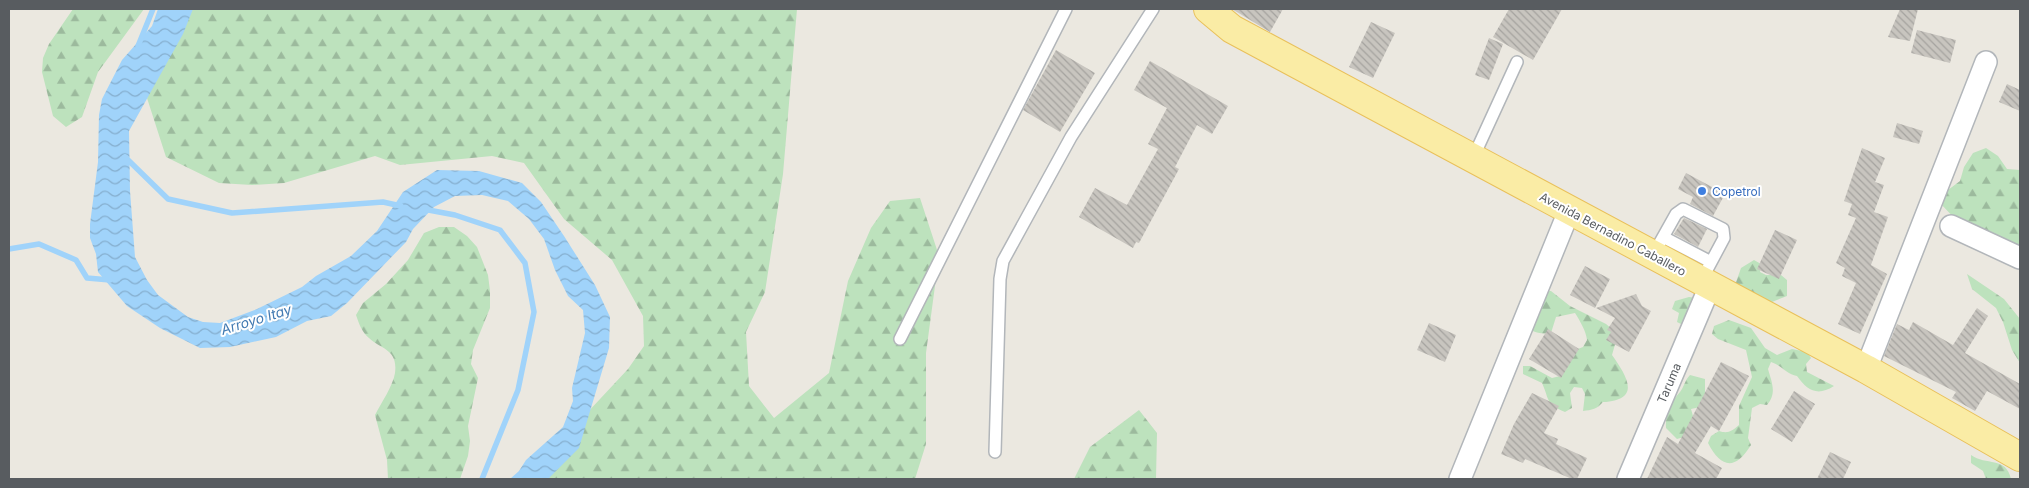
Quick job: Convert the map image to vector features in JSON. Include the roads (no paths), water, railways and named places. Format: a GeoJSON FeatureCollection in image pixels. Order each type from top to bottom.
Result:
{"type":"FeatureCollection","features":[{"type":"Feature","properties":{"kind":"main road","name":"Avenida Bernadino Caballero"},"geometry":{"type":"LineString","coordinates":[[1208,9],[1232,29],[1569,211],[1658,246],[1866,369],[2020,457]]}},
{"type":"Feature","properties":{"kind":"street"},"geometry":{"type":"LineString","coordinates":[[1866,369],[1986,62]]}},
{"type":"Feature","properties":{"kind":"street"},"geometry":{"type":"LineString","coordinates":[[1460,479],[1569,211]]}},
{"type":"Feature","properties":{"kind":"street"},"geometry":{"type":"LineString","coordinates":[[1951,226],[2020,258]]}},
{"type":"Feature","properties":{"kind":"street","name":"Taruma"},"geometry":{"type":"LineString","coordinates":[[1628,479],[1707,276]]}},
{"type":"Feature","properties":{"kind":"lane"},"geometry":{"type":"LineString","coordinates":[[900,339],[1066,9]]}},
{"type":"Feature","properties":{"kind":"lane"},"geometry":{"type":"LineString","coordinates":[[995,452],[1000,279],[1003,261],[1071,136],[1153,9]]}},
{"type":"Feature","properties":{"kind":"lane"},"geometry":{"type":"LineString","coordinates":[[1472,159],[1517,62]]}},
{"type":"Feature","properties":{"kind":"lane"},"geometry":{"type":"LineString","coordinates":[[1658,246],[1676,214],[1683,209],[1723,229],[1724,238],[1707,276]]}},
{"type":"Feature","properties":{"kind":"water"},"geometry":{"type":"Polygon","coordinates":[[[158,9],[193,9],[183,34],[129,131],[130,191],[135,257],[147,280],[158,295],[188,317],[203,322],[220,323],[257,309],[302,287],[316,276],[351,256],[377,231],[403,192],[437,170],[479,171],[522,183],[541,202],[564,236],[595,285],[610,317],[609,348],[579,448],[548,479],[510,479],[519,471],[526,460],[563,427],[573,401],[572,388],[585,333],[583,310],[568,296],[555,270],[544,239],[529,219],[508,201],[482,195],[455,196],[434,207],[413,229],[406,242],[347,303],[331,316],[307,321],[276,337],[230,347],[200,348],[160,328],[127,306],[98,272],[96,254],[90,238],[90,224],[98,162],[99,115],[102,99],[122,60],[152,26],[158,9]]]}},
{"type":"Feature","properties":{"kind":"waterway","name":"Arroyo Itay"},"geometry":{"type":"LineString","coordinates":[[138,46],[153,9]]}},
{"type":"Feature","properties":{"kind":"waterway","name":"Arroyo Itay"},"geometry":{"type":"LineString","coordinates":[[125,157],[168,199],[232,213],[383,202],[401,206]]}},
{"type":"Feature","properties":{"kind":"waterway","name":"Arroyo Itay"},"geometry":{"type":"LineString","coordinates":[[423,209],[455,215],[500,230],[525,263],[534,312],[518,390],[482,479]]}},
{"type":"Feature","properties":{"kind":"waterway"},"geometry":{"type":"LineString","coordinates":[[9,249],[39,244],[76,260],[87,278],[110,280]]}},
{"type":"Feature","properties":{"kind":"place","name":"Copetrol"},"geometry":{"type":"Point","coordinates":[1702,191]}}]}
